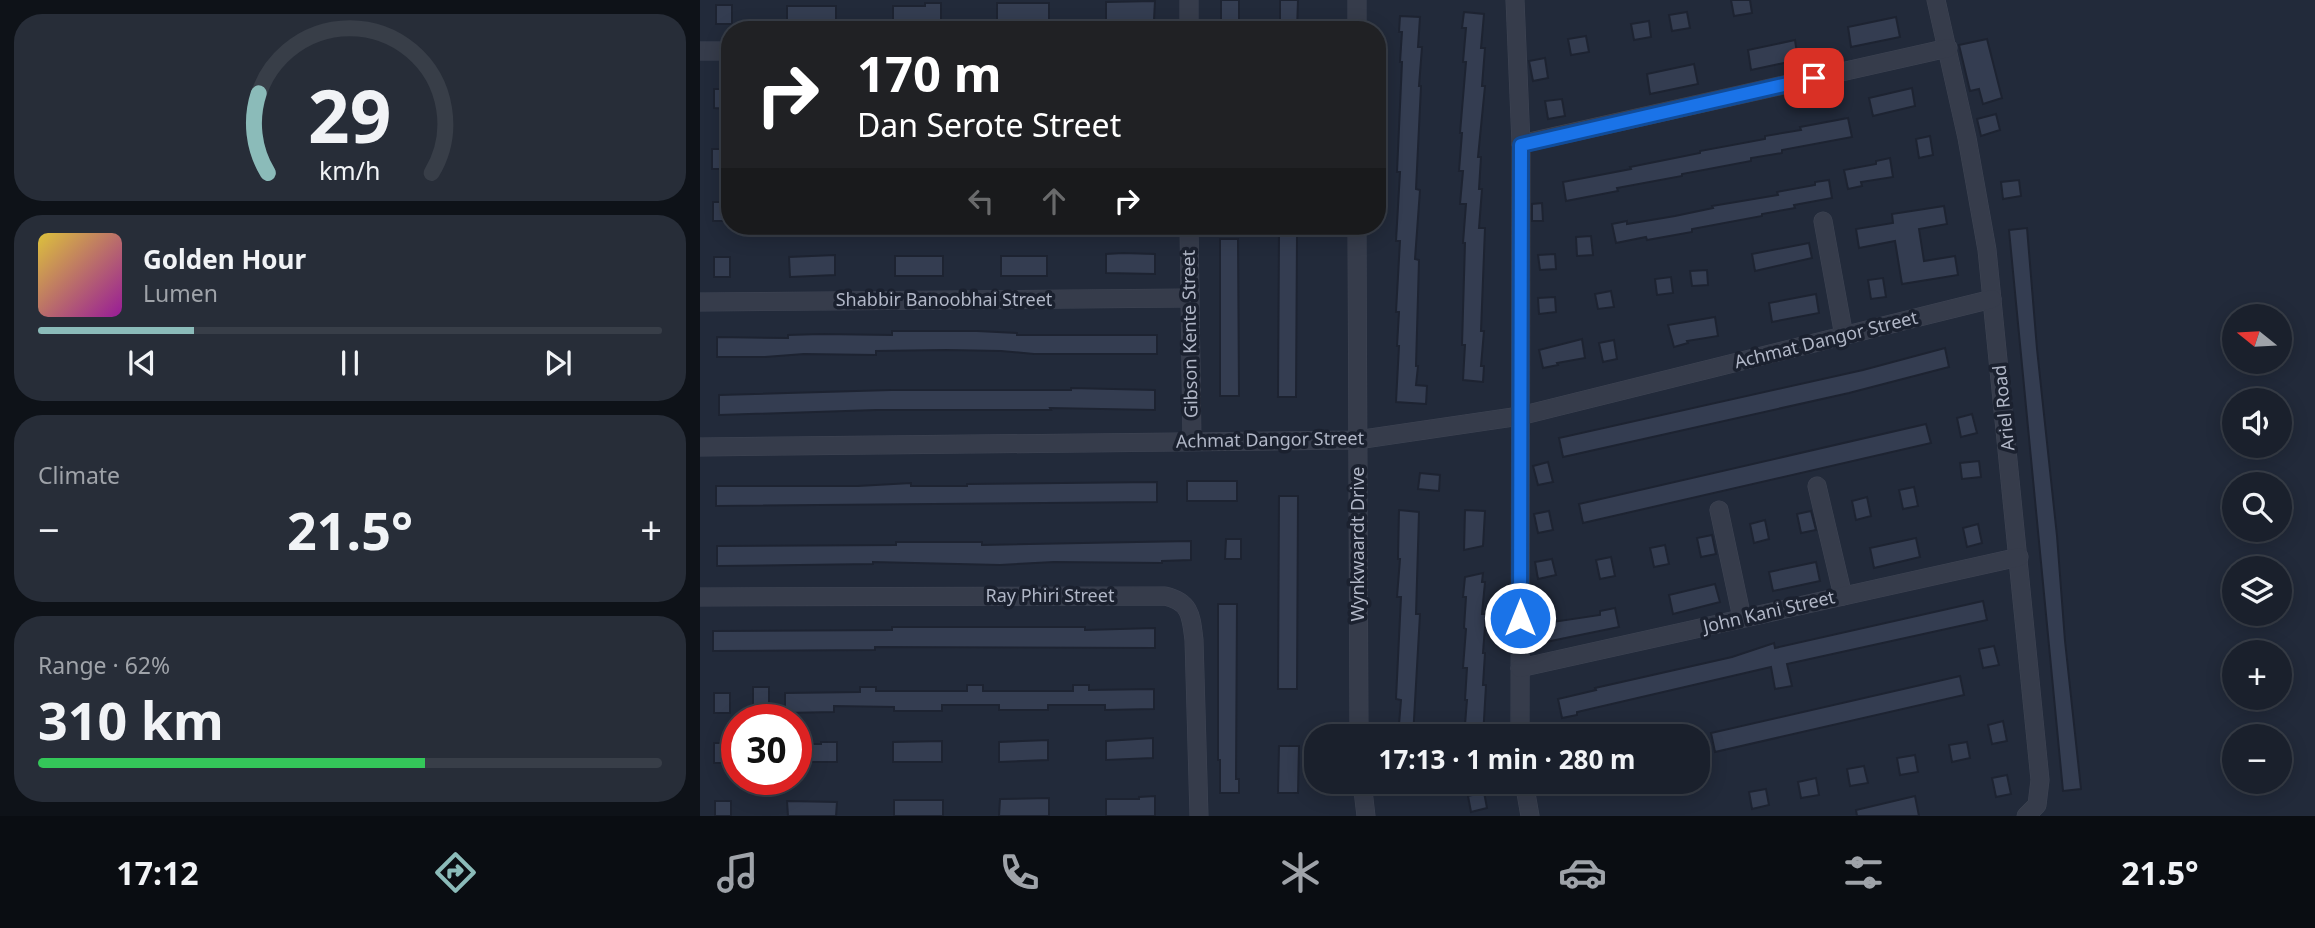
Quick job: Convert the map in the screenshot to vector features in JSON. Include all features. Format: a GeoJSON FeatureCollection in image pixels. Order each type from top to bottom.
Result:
{"type":"FeatureCollection","features":[{"type":"Feature","properties":{"kind":"street"},"geometry":{"type":"LineString","coordinates":[[1189,0],[1189,21]]}},
{"type":"Feature","properties":{"kind":"street"},"geometry":{"type":"LineString","coordinates":[[1357,0],[1357,21]]}},
{"type":"Feature","properties":{"kind":"street"},"geometry":{"type":"LineString","coordinates":[[1516,0],[1521,145],[1520,724]]}},
{"type":"Feature","properties":{"kind":"street","name":"Ariel Road"},"geometry":{"type":"LineString","coordinates":[[1936,0],[1979,197],[1992,299],[2040,780],[2036,804],[2026,816]]}},
{"type":"Feature","properties":{"kind":"street"},"geometry":{"type":"LineString","coordinates":[[1521,145],[1948,47]]}},
{"type":"Feature","properties":{"kind":"street"},"geometry":{"type":"LineString","coordinates":[[700,51],[721,51]]}},
{"type":"Feature","properties":{"kind":"street"},"geometry":{"type":"LineString","coordinates":[[1823,221],[1844,336]]}},
{"type":"Feature","properties":{"kind":"street","name":"Gibson Kente Street"},"geometry":{"type":"LineString","coordinates":[[1189,235],[1192,441]]}},
{"type":"Feature","properties":{"kind":"street","name":"Wynkwaardt Drive"},"geometry":{"type":"LineString","coordinates":[[1357,235],[1359,724]]}},
{"type":"Feature","properties":{"kind":"street","name":"Shabbir Banoobhai Street"},"geometry":{"type":"LineString","coordinates":[[700,302],[1189,298]]}},
{"type":"Feature","properties":{"kind":"street","name":"Achmat Dangor Street"},"geometry":{"type":"LineString","coordinates":[[700,447],[1357,440],[1520,416],[1992,299]]}},
{"type":"Feature","properties":{"kind":"street"},"geometry":{"type":"LineString","coordinates":[[1817,486],[1843,596]]}},
{"type":"Feature","properties":{"kind":"street"},"geometry":{"type":"LineString","coordinates":[[1719,510],[1742,618]]}},
{"type":"Feature","properties":{"kind":"street","name":"John Kani Street"},"geometry":{"type":"LineString","coordinates":[[1520,668],[2019,556]]}},
{"type":"Feature","properties":{"kind":"street","name":"Ray Phiri Street"},"geometry":{"type":"LineString","coordinates":[[700,597],[1145,596],[1176,599],[1184,603],[1191,617],[1194,640],[1199,816]]}},
{"type":"Feature","properties":{"kind":"street"},"geometry":{"type":"LineString","coordinates":[[1363,794],[1366,816]]}},
{"type":"Feature","properties":{"kind":"street"},"geometry":{"type":"LineString","coordinates":[[1526,794],[1530,816]]}},
{"type":"Feature","properties":{"kind":"building"},"geometry":{"type":"Polygon","coordinates":[[[1221,0],[1239,0],[1239,21],[1221,21],[1221,0]]]}},
{"type":"Feature","properties":{"kind":"building"},"geometry":{"type":"Polygon","coordinates":[[[1280,0],[1298,0],[1297,21],[1280,21],[1280,0]]]}},
{"type":"Feature","properties":{"kind":"building"},"geometry":{"type":"Polygon","coordinates":[[[1731,0],[1750,0],[1752,13],[1734,16],[1731,0]]]}},
{"type":"Feature","properties":{"kind":"building"},"geometry":{"type":"Polygon","coordinates":[[[1155,1],[1154,20],[1106,21],[1106,2],[1155,1]]]}},
{"type":"Feature","properties":{"kind":"building"},"geometry":{"type":"Polygon","coordinates":[[[925,3],[941,3],[941,21],[893,21],[893,6],[925,6],[925,3]]]}},
{"type":"Feature","properties":{"kind":"building"},"geometry":{"type":"Polygon","coordinates":[[[997,3],[1049,3],[1049,21],[997,21],[997,3]]]}},
{"type":"Feature","properties":{"kind":"building"},"geometry":{"type":"Polygon","coordinates":[[[716,5],[732,5],[732,21],[716,24],[716,5]]]}},
{"type":"Feature","properties":{"kind":"building"},"geometry":{"type":"Polygon","coordinates":[[[787,6],[836,6],[836,21],[787,21],[787,6]]]}},
{"type":"Feature","properties":{"kind":"building"},"geometry":{"type":"Polygon","coordinates":[[[1464,12],[1484,14],[1481,48],[1485,48],[1482,86],[1485,86],[1478,157],[1481,157],[1479,189],[1482,189],[1479,228],[1485,228],[1481,331],[1484,331],[1481,366],[1484,366],[1483,382],[1463,380],[1463,243],[1466,204],[1460,204],[1463,171],[1459,171],[1466,62],[1463,62],[1466,28],[1462,28],[1464,12]]]}},
{"type":"Feature","properties":{"kind":"building"},"geometry":{"type":"Polygon","coordinates":[[[1687,12],[1690,28],[1672,31],[1669,15],[1687,12]]]}},
{"type":"Feature","properties":{"kind":"building"},"geometry":{"type":"Polygon","coordinates":[[[1400,16],[1420,17],[1418,47],[1422,47],[1416,189],[1420,190],[1415,259],[1419,260],[1416,385],[1427,386],[1426,404],[1396,402],[1399,312],[1396,312],[1400,241],[1396,241],[1400,172],[1397,172],[1402,62],[1400,16]]]}},
{"type":"Feature","properties":{"kind":"building"},"geometry":{"type":"Polygon","coordinates":[[[1896,17],[1900,37],[1851,47],[1848,27],[1896,17]]]}},
{"type":"Feature","properties":{"kind":"building"},"geometry":{"type":"Polygon","coordinates":[[[1649,21],[1651,37],[1634,40],[1631,24],[1649,21]]]}},
{"type":"Feature","properties":{"kind":"building"},"geometry":{"type":"Polygon","coordinates":[[[1586,36],[1589,52],[1571,55],[1568,39],[1586,36]]]}},
{"type":"Feature","properties":{"kind":"building"},"geometry":{"type":"Polygon","coordinates":[[[1987,39],[2002,98],[1983,104],[1979,89],[1970,91],[1959,45],[1987,39]]]}},
{"type":"Feature","properties":{"kind":"building"},"geometry":{"type":"Polygon","coordinates":[[[1795,40],[1798,60],[1751,70],[1748,50],[1795,40]]]}},
{"type":"Feature","properties":{"kind":"building"},"geometry":{"type":"Polygon","coordinates":[[[1545,58],[1548,78],[1533,81],[1529,61],[1545,58]]]}},
{"type":"Feature","properties":{"kind":"building"},"geometry":{"type":"Polygon","coordinates":[[[1694,64],[1698,84],[1650,94],[1647,74],[1694,64]]]}},
{"type":"Feature","properties":{"kind":"building"},"geometry":{"type":"Polygon","coordinates":[[[1912,88],[1915,106],[1873,116],[1869,98],[1912,88]]]}},
{"type":"Feature","properties":{"kind":"building"},"geometry":{"type":"Polygon","coordinates":[[[714,89],[721,89],[721,108],[714,108],[714,89]]]}},
{"type":"Feature","properties":{"kind":"building"},"geometry":{"type":"Polygon","coordinates":[[[1562,99],[1565,116],[1548,119],[1545,101],[1562,99]]]}},
{"type":"Feature","properties":{"kind":"building"},"geometry":{"type":"Polygon","coordinates":[[[1996,114],[2000,130],[1981,136],[1977,119],[1996,114]]]}},
{"type":"Feature","properties":{"kind":"building"},"geometry":{"type":"Polygon","coordinates":[[[1848,118],[1852,137],[1782,150],[1782,153],[1751,158],[1751,161],[1566,201],[1563,182],[1765,139],[1765,136],[1801,130],[1800,127],[1848,118]]]}},
{"type":"Feature","properties":{"kind":"building"},"geometry":{"type":"Polygon","coordinates":[[[1930,136],[1933,155],[1919,158],[1916,139],[1930,136]]]}},
{"type":"Feature","properties":{"kind":"building"},"geometry":{"type":"Polygon","coordinates":[[[712,149],[721,149],[721,169],[712,169],[712,149]]]}},
{"type":"Feature","properties":{"kind":"building"},"geometry":{"type":"Polygon","coordinates":[[[1890,158],[1893,177],[1861,182],[1862,186],[1848,189],[1844,170],[1876,164],[1876,161],[1890,158]]]}},
{"type":"Feature","properties":{"kind":"building"},"geometry":{"type":"Polygon","coordinates":[[[1829,180],[1832,198],[1794,205],[1795,208],[1762,216],[1692,229],[1692,232],[1616,243],[1612,224],[1675,216],[1713,208],[1712,206],[1778,195],[1777,192],[1829,180]]]}},
{"type":"Feature","properties":{"kind":"building"},"geometry":{"type":"Polygon","coordinates":[[[2019,180],[2021,196],[2003,199],[2001,182],[2019,180]]]}},
{"type":"Feature","properties":{"kind":"building"},"geometry":{"type":"Polygon","coordinates":[[[713,202],[721,202],[721,221],[713,221],[713,202]]]}},
{"type":"Feature","properties":{"kind":"building"},"geometry":{"type":"Polygon","coordinates":[[[1542,203],[1543,221],[1532,221],[1532,204],[1542,203]]]}},
{"type":"Feature","properties":{"kind":"building"},"geometry":{"type":"Polygon","coordinates":[[[1944,206],[1947,224],[1919,229],[1924,261],[1955,256],[1958,275],[1902,284],[1895,241],[1859,248],[1856,229],[1893,223],[1892,214],[1944,206]]]}},
{"type":"Feature","properties":{"kind":"building"},"geometry":{"type":"Polygon","coordinates":[[[2027,228],[2081,789],[2063,791],[2009,230],[2027,228]]]}},
{"type":"Feature","properties":{"kind":"building"},"geometry":{"type":"Polygon","coordinates":[[[1279,236],[1297,236],[1296,397],[1278,397],[1279,236]]]}},
{"type":"Feature","properties":{"kind":"building"},"geometry":{"type":"Polygon","coordinates":[[[1591,236],[1593,255],[1577,256],[1576,237],[1591,236]]]}},
{"type":"Feature","properties":{"kind":"building"},"geometry":{"type":"Polygon","coordinates":[[[1220,239],[1238,239],[1239,396],[1220,396],[1220,239]]]}},
{"type":"Feature","properties":{"kind":"building"},"geometry":{"type":"Polygon","coordinates":[[[1809,243],[1812,258],[1755,271],[1752,254],[1809,243]]]}},
{"type":"Feature","properties":{"kind":"building"},"geometry":{"type":"Polygon","coordinates":[[[1106,254],[1155,254],[1155,274],[1106,273],[1106,254]]]}},
{"type":"Feature","properties":{"kind":"building"},"geometry":{"type":"Polygon","coordinates":[[[1555,254],[1556,269],[1540,270],[1538,255],[1555,254]]]}},
{"type":"Feature","properties":{"kind":"building"},"geometry":{"type":"Polygon","coordinates":[[[835,255],[835,275],[790,277],[789,257],[835,255]]]}},
{"type":"Feature","properties":{"kind":"building"},"geometry":{"type":"Polygon","coordinates":[[[895,256],[943,256],[943,276],[895,276],[895,256]]]}},
{"type":"Feature","properties":{"kind":"building"},"geometry":{"type":"Polygon","coordinates":[[[1001,256],[1047,256],[1047,276],[1001,276],[1001,256]]]}},
{"type":"Feature","properties":{"kind":"building"},"geometry":{"type":"Polygon","coordinates":[[[714,257],[730,257],[730,277],[714,277],[714,257]]]}},
{"type":"Feature","properties":{"kind":"building"},"geometry":{"type":"Polygon","coordinates":[[[1707,270],[1708,285],[1692,286],[1690,271],[1707,270]]]}},
{"type":"Feature","properties":{"kind":"building"},"geometry":{"type":"Polygon","coordinates":[[[1671,277],[1673,293],[1657,295],[1655,279],[1671,277]]]}},
{"type":"Feature","properties":{"kind":"building"},"geometry":{"type":"Polygon","coordinates":[[[1883,278],[1886,297],[1871,299],[1868,280],[1883,278]]]}},
{"type":"Feature","properties":{"kind":"building"},"geometry":{"type":"Polygon","coordinates":[[[1611,291],[1614,307],[1598,309],[1595,294],[1611,291]]]}},
{"type":"Feature","properties":{"kind":"building"},"geometry":{"type":"Polygon","coordinates":[[[1816,294],[1819,313],[1772,322],[1769,303],[1816,294]]]}},
{"type":"Feature","properties":{"kind":"building"},"geometry":{"type":"Polygon","coordinates":[[[1555,297],[1556,312],[1539,314],[1538,298],[1555,297]]]}},
{"type":"Feature","properties":{"kind":"building"},"geometry":{"type":"Polygon","coordinates":[[[1715,317],[1718,336],[1687,341],[1688,343],[1674,347],[1668,325],[1715,317]]]}},
{"type":"Feature","properties":{"kind":"building"},"geometry":{"type":"Polygon","coordinates":[[[892,331],[977,331],[1017,335],[1157,335],[1157,354],[1034,354],[946,350],[876,351],[876,355],[717,357],[717,337],[892,335],[892,331]]]}},
{"type":"Feature","properties":{"kind":"building"},"geometry":{"type":"Polygon","coordinates":[[[1582,339],[1585,358],[1543,368],[1539,350],[1582,339]]]}},
{"type":"Feature","properties":{"kind":"building"},"geometry":{"type":"Polygon","coordinates":[[[1614,340],[1617,359],[1603,362],[1599,343],[1614,340]]]}},
{"type":"Feature","properties":{"kind":"building"},"geometry":{"type":"Polygon","coordinates":[[[1945,348],[1949,367],[1849,393],[1563,457],[1559,438],[1863,370],[1945,348]]]}},
{"type":"Feature","properties":{"kind":"building"},"geometry":{"type":"Polygon","coordinates":[[[1071,388],[1155,390],[1155,410],[1050,408],[1051,410],[876,410],[719,415],[719,395],[1071,388]]]}},
{"type":"Feature","properties":{"kind":"building"},"geometry":{"type":"Polygon","coordinates":[[[1972,414],[1977,433],[1961,437],[1957,418],[1972,414]]]}},
{"type":"Feature","properties":{"kind":"building"},"geometry":{"type":"Polygon","coordinates":[[[1926,424],[1931,443],[1583,523],[1579,504],[1926,424]]]}},
{"type":"Feature","properties":{"kind":"building"},"geometry":{"type":"Polygon","coordinates":[[[1979,461],[1981,477],[1962,479],[1960,463],[1979,461]]]}},
{"type":"Feature","properties":{"kind":"building"},"geometry":{"type":"Polygon","coordinates":[[[1548,462],[1553,482],[1538,485],[1533,466],[1548,462]]]}},
{"type":"Feature","properties":{"kind":"building"},"geometry":{"type":"Polygon","coordinates":[[[1420,473],[1440,475],[1439,491],[1418,489],[1420,473]]]}},
{"type":"Feature","properties":{"kind":"building"},"geometry":{"type":"Polygon","coordinates":[[[1187,481],[1237,481],[1237,501],[1187,501],[1187,481]]]}},
{"type":"Feature","properties":{"kind":"building"},"geometry":{"type":"Polygon","coordinates":[[[1157,482],[1157,502],[716,506],[716,486],[858,486],[911,483],[911,486],[967,486],[1157,482]]]}},
{"type":"Feature","properties":{"kind":"building"},"geometry":{"type":"Polygon","coordinates":[[[1914,487],[1918,506],[1903,509],[1899,490],[1914,487]]]}},
{"type":"Feature","properties":{"kind":"building"},"geometry":{"type":"Polygon","coordinates":[[[1279,496],[1298,496],[1297,689],[1278,689],[1279,496]]]}},
{"type":"Feature","properties":{"kind":"building"},"geometry":{"type":"Polygon","coordinates":[[[1867,497],[1871,516],[1856,520],[1852,501],[1867,497]]]}},
{"type":"Feature","properties":{"kind":"building"},"geometry":{"type":"Polygon","coordinates":[[[1399,510],[1419,512],[1416,614],[1420,614],[1414,724],[1399,724],[1401,700],[1396,699],[1401,597],[1397,597],[1399,510]]]}},
{"type":"Feature","properties":{"kind":"building"},"geometry":{"type":"Polygon","coordinates":[[[1465,510],[1485,511],[1483,546],[1464,550],[1465,510]]]}},
{"type":"Feature","properties":{"kind":"building"},"geometry":{"type":"Polygon","coordinates":[[[1549,511],[1553,530],[1538,533],[1534,514],[1549,511]]]}},
{"type":"Feature","properties":{"kind":"building"},"geometry":{"type":"Polygon","coordinates":[[[1811,511],[1816,530],[1801,533],[1797,514],[1811,511]]]}},
{"type":"Feature","properties":{"kind":"building"},"geometry":{"type":"Polygon","coordinates":[[[1765,520],[1769,539],[1754,543],[1750,524],[1765,520]]]}},
{"type":"Feature","properties":{"kind":"building"},"geometry":{"type":"Polygon","coordinates":[[[1978,524],[1982,543],[1967,547],[1963,528],[1978,524]]]}},
{"type":"Feature","properties":{"kind":"building"},"geometry":{"type":"Polygon","coordinates":[[[1712,535],[1716,554],[1701,557],[1697,538],[1712,535]]]}},
{"type":"Feature","properties":{"kind":"building"},"geometry":{"type":"Polygon","coordinates":[[[1916,538],[1920,557],[1874,568],[1870,548],[1916,538]]]}},
{"type":"Feature","properties":{"kind":"building"},"geometry":{"type":"Polygon","coordinates":[[[1226,539],[1241,539],[1241,559],[1225,559],[1226,539]]]}},
{"type":"Feature","properties":{"kind":"building"},"geometry":{"type":"Polygon","coordinates":[[[1191,541],[1191,560],[1162,563],[1054,562],[1000,565],[873,562],[717,566],[717,546],[896,545],[896,542],[982,542],[982,545],[1191,541]]]}},
{"type":"Feature","properties":{"kind":"building"},"geometry":{"type":"Polygon","coordinates":[[[1665,545],[1669,564],[1654,567],[1650,548],[1665,545]]]}},
{"type":"Feature","properties":{"kind":"building"},"geometry":{"type":"Polygon","coordinates":[[[1611,557],[1615,576],[1600,579],[1596,560],[1611,557]]]}},
{"type":"Feature","properties":{"kind":"building"},"geometry":{"type":"Polygon","coordinates":[[[1552,559],[1556,575],[1538,579],[1535,562],[1552,559]]]}},
{"type":"Feature","properties":{"kind":"building"},"geometry":{"type":"Polygon","coordinates":[[[1816,562],[1820,581],[1773,591],[1769,572],[1816,562]]]}},
{"type":"Feature","properties":{"kind":"building"},"geometry":{"type":"Polygon","coordinates":[[[1483,573],[1482,582],[1485,582],[1482,614],[1486,614],[1483,653],[1483,685],[1486,685],[1484,724],[1465,724],[1465,577],[1483,573]]]}},
{"type":"Feature","properties":{"kind":"building"},"geometry":{"type":"Polygon","coordinates":[[[1715,584],[1720,602],[1673,614],[1669,595],[1715,584]]]}},
{"type":"Feature","properties":{"kind":"building"},"geometry":{"type":"Polygon","coordinates":[[[1983,601],[1987,620],[1787,664],[1792,686],[1775,689],[1771,667],[1577,712],[1577,715],[1562,718],[1558,699],[1596,690],[1595,688],[1732,657],[1774,643],[1775,648],[1983,601]]]}},
{"type":"Feature","properties":{"kind":"building"},"geometry":{"type":"Polygon","coordinates":[[[1218,604],[1237,604],[1236,779],[1239,779],[1239,793],[1220,793],[1218,604]]]}},
{"type":"Feature","properties":{"kind":"building"},"geometry":{"type":"Polygon","coordinates":[[[1615,608],[1619,627],[1541,643],[1539,624],[1600,615],[1600,611],[1615,608]]]}},
{"type":"Feature","properties":{"kind":"building"},"geometry":{"type":"Polygon","coordinates":[[[892,627],[1085,627],[1085,630],[1155,628],[1155,648],[875,647],[875,650],[713,651],[713,631],[892,630],[892,627]]]}},
{"type":"Feature","properties":{"kind":"building"},"geometry":{"type":"Polygon","coordinates":[[[1994,646],[1999,665],[1983,668],[1979,649],[1994,646]]]}},
{"type":"Feature","properties":{"kind":"building"},"geometry":{"type":"Polygon","coordinates":[[[1960,676],[1964,695],[1715,752],[1711,733],[1960,676]]]}},
{"type":"Feature","properties":{"kind":"building"},"geometry":{"type":"Polygon","coordinates":[[[967,685],[983,685],[983,691],[1073,691],[1073,685],[1089,685],[1089,690],[1154,689],[1154,709],[1105,710],[1105,705],[1048,705],[1048,710],[999,710],[999,705],[942,705],[942,711],[894,711],[894,707],[834,706],[834,712],[812,712],[812,704],[785,704],[785,693],[860,692],[860,687],[876,687],[876,691],[967,691],[967,685]]]}},
{"type":"Feature","properties":{"kind":"building"},"geometry":{"type":"Polygon","coordinates":[[[753,687],[769,687],[769,704],[753,704],[753,687]]]}},
{"type":"Feature","properties":{"kind":"building"},"geometry":{"type":"Polygon","coordinates":[[[714,693],[730,693],[730,704],[721,704],[721,713],[714,713],[714,693]]]}},
{"type":"Feature","properties":{"kind":"building"},"geometry":{"type":"Polygon","coordinates":[[[2003,721],[2007,741],[1992,744],[1988,725],[2003,721]]]}},
{"type":"Feature","properties":{"kind":"building"},"geometry":{"type":"Polygon","coordinates":[[[1153,738],[1153,758],[1106,760],[1106,741],[1153,738]]]}},
{"type":"Feature","properties":{"kind":"building"},"geometry":{"type":"Polygon","coordinates":[[[1048,740],[1048,760],[999,762],[999,742],[1048,740]]]}},
{"type":"Feature","properties":{"kind":"building"},"geometry":{"type":"Polygon","coordinates":[[[942,741],[942,762],[893,762],[893,742],[942,741]]]}},
{"type":"Feature","properties":{"kind":"building"},"geometry":{"type":"Polygon","coordinates":[[[837,742],[837,762],[812,762],[812,744],[837,742]]]}},
{"type":"Feature","properties":{"kind":"building"},"geometry":{"type":"Polygon","coordinates":[[[1967,742],[1970,758],[1952,762],[1949,745],[1967,742]]]}},
{"type":"Feature","properties":{"kind":"building"},"geometry":{"type":"Polygon","coordinates":[[[714,743],[721,743],[721,763],[714,763],[714,743]]]}},
{"type":"Feature","properties":{"kind":"building"},"geometry":{"type":"Polygon","coordinates":[[[1279,746],[1299,746],[1298,793],[1278,793],[1279,746]]]}},
{"type":"Feature","properties":{"kind":"building"},"geometry":{"type":"Polygon","coordinates":[[[1915,755],[1918,772],[1900,775],[1897,758],[1915,755]]]}},
{"type":"Feature","properties":{"kind":"building"},"geometry":{"type":"Polygon","coordinates":[[[1864,766],[1868,783],[1850,786],[1847,769],[1864,766]]]}},
{"type":"Feature","properties":{"kind":"building"},"geometry":{"type":"Polygon","coordinates":[[[2007,775],[2011,794],[1996,797],[1992,778],[2007,775]]]}},
{"type":"Feature","properties":{"kind":"building"},"geometry":{"type":"Polygon","coordinates":[[[1816,778],[1819,795],[1801,798],[1798,782],[1816,778]]]}},
{"type":"Feature","properties":{"kind":"building"},"geometry":{"type":"Polygon","coordinates":[[[1766,789],[1769,805],[1752,809],[1749,792],[1766,789]]]}},
{"type":"Feature","properties":{"kind":"building"},"geometry":{"type":"Polygon","coordinates":[[[1484,794],[1487,808],[1471,812],[1468,796],[1484,794]]]}},
{"type":"Feature","properties":{"kind":"building"},"geometry":{"type":"Polygon","coordinates":[[[1155,796],[1155,816],[1106,816],[1106,799],[1155,796]]]}},
{"type":"Feature","properties":{"kind":"building"},"geometry":{"type":"Polygon","coordinates":[[[1915,796],[1919,816],[1857,816],[1856,810],[1915,796]]]}},
{"type":"Feature","properties":{"kind":"building"},"geometry":{"type":"Polygon","coordinates":[[[1049,798],[1049,816],[999,816],[1000,799],[1049,798]]]}},
{"type":"Feature","properties":{"kind":"building"},"geometry":{"type":"Polygon","coordinates":[[[894,800],[943,800],[943,816],[894,816],[894,800]]]}},
{"type":"Feature","properties":{"kind":"building"},"geometry":{"type":"Polygon","coordinates":[[[715,801],[731,801],[731,816],[715,816],[715,801]]]}},
{"type":"Feature","properties":{"kind":"building"},"geometry":{"type":"Polygon","coordinates":[[[787,801],[837,802],[836,816],[788,816],[787,801]]]}},
{"type":"Feature","properties":{"kind":"route"},"geometry":{"type":"LineString","coordinates":[[1520,618],[1521,145],[1814,78]]}}]}
